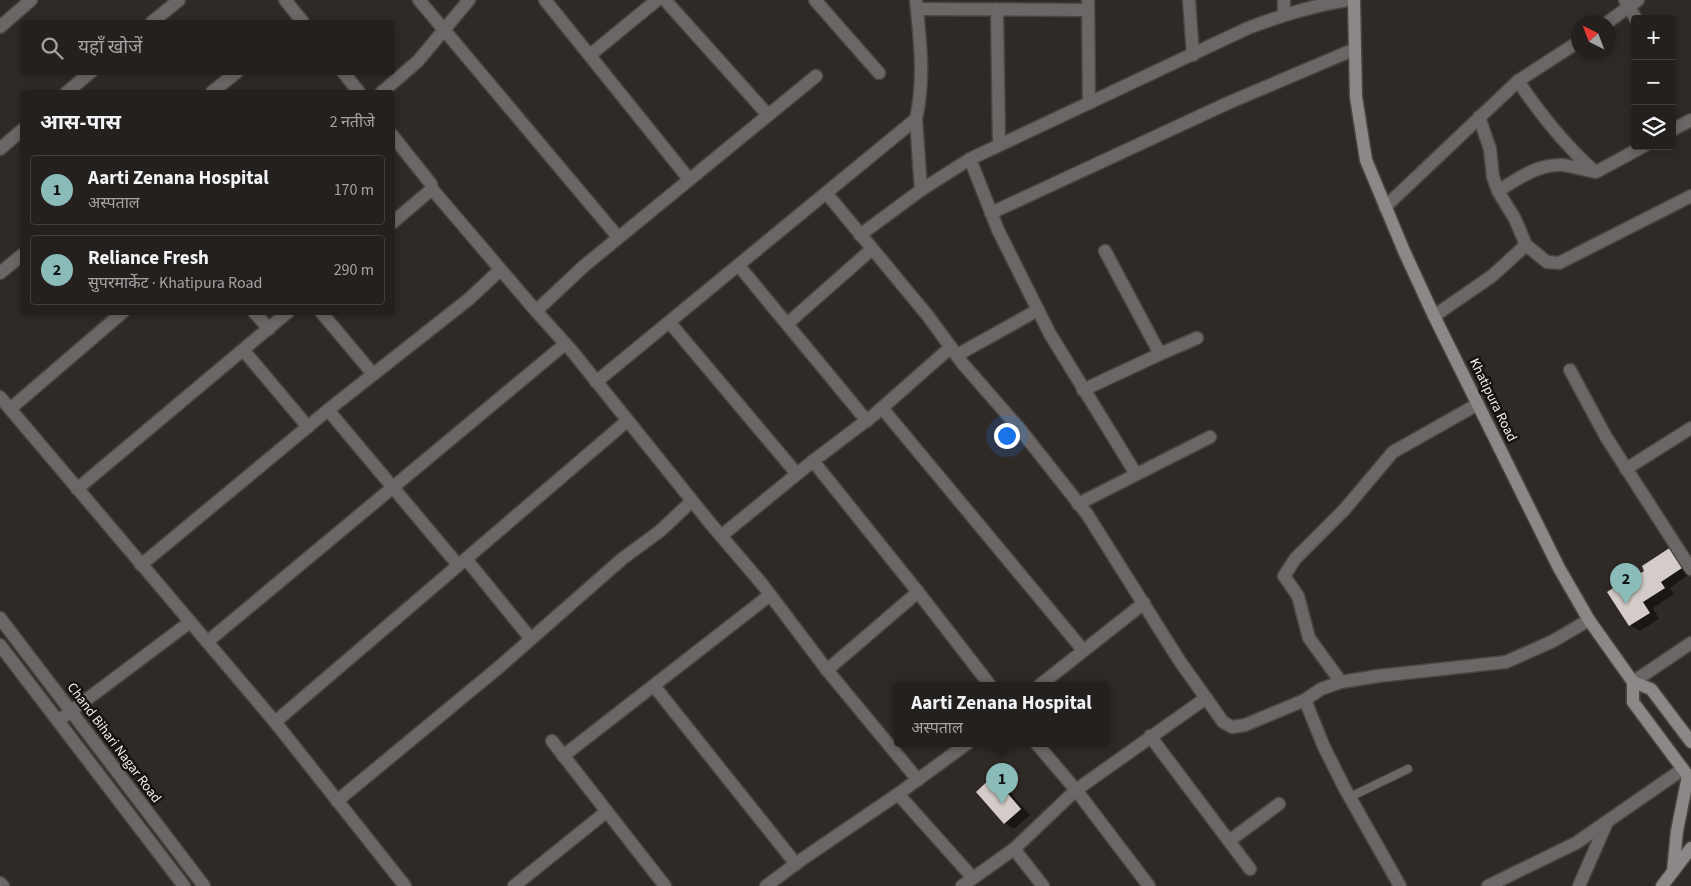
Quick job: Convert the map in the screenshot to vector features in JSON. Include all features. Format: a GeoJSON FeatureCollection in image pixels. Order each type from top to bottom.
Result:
{"type":"FeatureCollection","features":[{"type":"Feature","properties":{"kind":"main road","name":"Khatipura Road"},"geometry":{"type":"LineString","coordinates":[[1354,0],[1356,97],[1366,160],[1385,207],[1434,316],[1559,568],[1589,620],[1633,682],[1633,702],[1687,775]]}},
{"type":"Feature","properties":{"kind":"main road"},"geometry":{"type":"LineString","coordinates":[[1633,682],[1652,688],[1691,742]]}},
{"type":"Feature","properties":{"kind":"main road"},"geometry":{"type":"LineString","coordinates":[[1673,871],[1677,831],[1687,775]]}},
{"type":"Feature","properties":{"kind":"main road"},"geometry":{"type":"LineString","coordinates":[[1662,886],[1691,848]]}},
{"type":"Feature","properties":{"kind":"street"},"geometry":{"type":"LineString","coordinates":[[0,27],[17,4],[32,0]]}},
{"type":"Feature","properties":{"kind":"street"},"geometry":{"type":"LineString","coordinates":[[154,20],[179,0]]}},
{"type":"Feature","properties":{"kind":"street"},"geometry":{"type":"LineString","coordinates":[[285,0],[300,20]]}},
{"type":"Feature","properties":{"kind":"street"},"geometry":{"type":"LineString","coordinates":[[418,0],[618,237]]}},
{"type":"Feature","properties":{"kind":"street"},"geometry":{"type":"LineString","coordinates":[[384,90],[418,61],[469,0]]}},
{"type":"Feature","properties":{"kind":"street"},"geometry":{"type":"LineString","coordinates":[[545,0],[690,179]]}},
{"type":"Feature","properties":{"kind":"street"},"geometry":{"type":"LineString","coordinates":[[590,55],[658,0]]}},
{"type":"Feature","properties":{"kind":"street"},"geometry":{"type":"LineString","coordinates":[[665,0],[768,115]]}},
{"type":"Feature","properties":{"kind":"street"},"geometry":{"type":"LineString","coordinates":[[815,0],[879,73]]}},
{"type":"Feature","properties":{"kind":"street"},"geometry":{"type":"LineString","coordinates":[[1189,0],[1193,55]]}},
{"type":"Feature","properties":{"kind":"street"},"geometry":{"type":"LineString","coordinates":[[1284,0],[1284,15]]}},
{"type":"Feature","properties":{"kind":"street"},"geometry":{"type":"LineString","coordinates":[[860,235],[921,190],[970,159],[999,145],[1248,28],[1316,5],[1347,0]]}},
{"type":"Feature","properties":{"kind":"street"},"geometry":{"type":"LineString","coordinates":[[1616,15],[1631,2],[1635,15]]}},
{"type":"Feature","properties":{"kind":"street"},"geometry":{"type":"LineString","coordinates":[[921,190],[916,119],[921,97],[922,65],[916,4],[997,9],[1088,5],[1090,102]]}},
{"type":"Feature","properties":{"kind":"street"},"geometry":{"type":"LineString","coordinates":[[997,9],[999,145]]}},
{"type":"Feature","properties":{"kind":"street"},"geometry":{"type":"LineString","coordinates":[[1385,207],[1518,81],[1571,47]]}},
{"type":"Feature","properties":{"kind":"street"},"geometry":{"type":"LineString","coordinates":[[991,212],[1228,103],[1355,49]]}},
{"type":"Feature","properties":{"kind":"street"},"geometry":{"type":"LineString","coordinates":[[71,90],[88,75]]}},
{"type":"Feature","properties":{"kind":"street"},"geometry":{"type":"LineString","coordinates":[[214,90],[233,75]]}},
{"type":"Feature","properties":{"kind":"street"},"geometry":{"type":"LineString","coordinates":[[345,75],[357,90]]}},
{"type":"Feature","properties":{"kind":"street"},"geometry":{"type":"LineString","coordinates":[[536,311],[618,237],[816,76]]}},
{"type":"Feature","properties":{"kind":"street"},"geometry":{"type":"LineString","coordinates":[[1518,81],[1534,104],[1565,141],[1596,172]]}},
{"type":"Feature","properties":{"kind":"street"},"geometry":{"type":"LineString","coordinates":[[1479,117],[1490,149],[1493,177],[1498,191],[1515,219],[1526,245],[1547,262],[1559,263],[1691,196]]}},
{"type":"Feature","properties":{"kind":"street"},"geometry":{"type":"LineString","coordinates":[[596,382],[916,119]]}},
{"type":"Feature","properties":{"kind":"street"},"geometry":{"type":"LineString","coordinates":[[1676,128],[1691,120]]}},
{"type":"Feature","properties":{"kind":"street"},"geometry":{"type":"LineString","coordinates":[[0,149],[20,132]]}},
{"type":"Feature","properties":{"kind":"street"},"geometry":{"type":"LineString","coordinates":[[395,139],[432,189],[565,344],[770,595],[827,670],[918,780]]}},
{"type":"Feature","properties":{"kind":"street"},"geometry":{"type":"LineString","coordinates":[[1498,191],[1533,169],[1564,165],[1596,172],[1637,150]]}},
{"type":"Feature","properties":{"kind":"street"},"geometry":{"type":"LineString","coordinates":[[970,159],[998,230],[1050,334],[1136,474]]}},
{"type":"Feature","properties":{"kind":"street"},"geometry":{"type":"LineString","coordinates":[[395,220],[432,189]]}},
{"type":"Feature","properties":{"kind":"street"},"geometry":{"type":"LineString","coordinates":[[827,194],[1087,514],[1179,660],[1223,722],[1232,727],[1245,725],[1305,700],[1321,690],[1341,682],[1378,676],[1506,662],[1553,641],[1589,620]]}},
{"type":"Feature","properties":{"kind":"street"},"geometry":{"type":"LineString","coordinates":[[1434,316],[1492,276],[1526,245]]}},
{"type":"Feature","properties":{"kind":"street"},"geometry":{"type":"LineString","coordinates":[[787,324],[872,249]]}},
{"type":"Feature","properties":{"kind":"street"},"geometry":{"type":"LineString","coordinates":[[1105,251],[1160,354]]}},
{"type":"Feature","properties":{"kind":"street"},"geometry":{"type":"LineString","coordinates":[[0,273],[20,257]]}},
{"type":"Feature","properties":{"kind":"street"},"geometry":{"type":"LineString","coordinates":[[739,266],[866,420]]}},
{"type":"Feature","properties":{"kind":"street"},"geometry":{"type":"LineString","coordinates":[[141,565],[328,410],[469,299],[500,270]]}},
{"type":"Feature","properties":{"kind":"street"},"geometry":{"type":"LineString","coordinates":[[721,536],[813,461],[954,351],[1038,310]]}},
{"type":"Feature","properties":{"kind":"street"},"geometry":{"type":"LineString","coordinates":[[10,409],[120,315]]}},
{"type":"Feature","properties":{"kind":"street"},"geometry":{"type":"LineString","coordinates":[[257,315],[269,329]]}},
{"type":"Feature","properties":{"kind":"street"},"geometry":{"type":"LineString","coordinates":[[78,489],[285,315]]}},
{"type":"Feature","properties":{"kind":"street"},"geometry":{"type":"LineString","coordinates":[[324,315],[373,374]]}},
{"type":"Feature","properties":{"kind":"street"},"geometry":{"type":"LineString","coordinates":[[670,323],[798,474]]}},
{"type":"Feature","properties":{"kind":"street"},"geometry":{"type":"LineString","coordinates":[[1083,390],[1197,338]]}},
{"type":"Feature","properties":{"kind":"street"},"geometry":{"type":"LineString","coordinates":[[207,642],[565,344]]}},
{"type":"Feature","properties":{"kind":"street"},"geometry":{"type":"LineString","coordinates":[[244,351],[308,427]]}},
{"type":"Feature","properties":{"kind":"street"},"geometry":{"type":"LineString","coordinates":[[1570,370],[1606,437],[1691,569]]}},
{"type":"Feature","properties":{"kind":"street"},"geometry":{"type":"LineString","coordinates":[[0,397],[275,722],[405,886]]}},
{"type":"Feature","properties":{"kind":"street"},"geometry":{"type":"LineString","coordinates":[[1341,682],[1309,638],[1298,596],[1284,576],[1296,559],[1344,510],[1393,452],[1478,404]]}},
{"type":"Feature","properties":{"kind":"street"},"geometry":{"type":"LineString","coordinates":[[882,408],[1083,650]]}},
{"type":"Feature","properties":{"kind":"street"},"geometry":{"type":"LineString","coordinates":[[328,410],[393,488],[531,639]]}},
{"type":"Feature","properties":{"kind":"street"},"geometry":{"type":"LineString","coordinates":[[275,722],[628,421]]}},
{"type":"Feature","properties":{"kind":"street"},"geometry":{"type":"LineString","coordinates":[[1626,469],[1691,428]]}},
{"type":"Feature","properties":{"kind":"street"},"geometry":{"type":"LineString","coordinates":[[1078,504],[1210,437]]}},
{"type":"Feature","properties":{"kind":"street"},"geometry":{"type":"LineString","coordinates":[[813,461],[988,682]]}},
{"type":"Feature","properties":{"kind":"street"},"geometry":{"type":"LineString","coordinates":[[337,801],[531,639],[622,559],[660,531],[692,501]]}},
{"type":"Feature","properties":{"kind":"street"},"geometry":{"type":"LineString","coordinates":[[827,670],[918,592]]}},
{"type":"Feature","properties":{"kind":"street"},"geometry":{"type":"LineString","coordinates":[[563,756],[770,595]]}},
{"type":"Feature","properties":{"kind":"street"},"geometry":{"type":"LineString","coordinates":[[1044,682],[1144,603]]}},
{"type":"Feature","properties":{"kind":"street","name":"Chand Bihari Nagar Road"},"geometry":{"type":"LineString","coordinates":[[0,618],[204,886]]}},
{"type":"Feature","properties":{"kind":"street"},"geometry":{"type":"LineString","coordinates":[[58,721],[190,622]]}},
{"type":"Feature","properties":{"kind":"street"},"geometry":{"type":"LineString","coordinates":[[1633,682],[1691,643]]}},
{"type":"Feature","properties":{"kind":"street"},"geometry":{"type":"LineString","coordinates":[[0,645],[182,886],[196,875]]}},
{"type":"Feature","properties":{"kind":"street"},"geometry":{"type":"LineString","coordinates":[[654,686],[796,864]]}},
{"type":"Feature","properties":{"kind":"street"},"geometry":{"type":"LineString","coordinates":[[962,886],[1014,849],[1076,790],[1206,698]]}},
{"type":"Feature","properties":{"kind":"street"},"geometry":{"type":"LineString","coordinates":[[1305,700],[1324,747],[1350,798],[1400,886]]}},
{"type":"Feature","properties":{"kind":"street"},"geometry":{"type":"LineString","coordinates":[[1150,736],[1250,869]]}},
{"type":"Feature","properties":{"kind":"street"},"geometry":{"type":"LineString","coordinates":[[552,741],[665,886]]}},
{"type":"Feature","properties":{"kind":"street"},"geometry":{"type":"LineString","coordinates":[[766,886],[963,747]]}},
{"type":"Feature","properties":{"kind":"street"},"geometry":{"type":"LineString","coordinates":[[1039,747],[1076,790],[1149,886]]}},
{"type":"Feature","properties":{"kind":"street"},"geometry":{"type":"LineString","coordinates":[[1488,886],[1576,844],[1608,821],[1687,775]]}},
{"type":"Feature","properties":{"kind":"street"},"geometry":{"type":"LineString","coordinates":[[898,794],[973,878]]}},
{"type":"Feature","properties":{"kind":"street"},"geometry":{"type":"LineString","coordinates":[[1229,841],[1279,804]]}},
{"type":"Feature","properties":{"kind":"street"},"geometry":{"type":"LineString","coordinates":[[514,886],[606,812]]}},
{"type":"Feature","properties":{"kind":"street"},"geometry":{"type":"LineString","coordinates":[[1579,886],[1608,821]]}},
{"type":"Feature","properties":{"kind":"street"},"geometry":{"type":"LineString","coordinates":[[1014,849],[1044,886]]}},
{"type":"Feature","properties":{"kind":"lane"},"geometry":{"type":"LineString","coordinates":[[1350,798],[1408,769]]}},
{"type":"Feature","properties":{"kind":"building"},"geometry":{"type":"Polygon","coordinates":[[[1671,547],[1682,568],[1661,582],[1665,588],[1643,602],[1650,613],[1629,626],[1607,592],[1644,571],[1642,566],[1671,547]]]}},
{"type":"Feature","properties":{"kind":"building"},"geometry":{"type":"Polygon","coordinates":[[[993,776],[1021,809],[1004,824],[976,792],[993,776]]]}},
{"type":"Feature","properties":{"kind":"place","name":"Reliance Fresh"},"geometry":{"type":"Point","coordinates":[1626,604]}},
{"type":"Feature","properties":{"kind":"place","name":"Aarti Zenana Hospital"},"geometry":{"type":"Point","coordinates":[1002,804]}}]}
